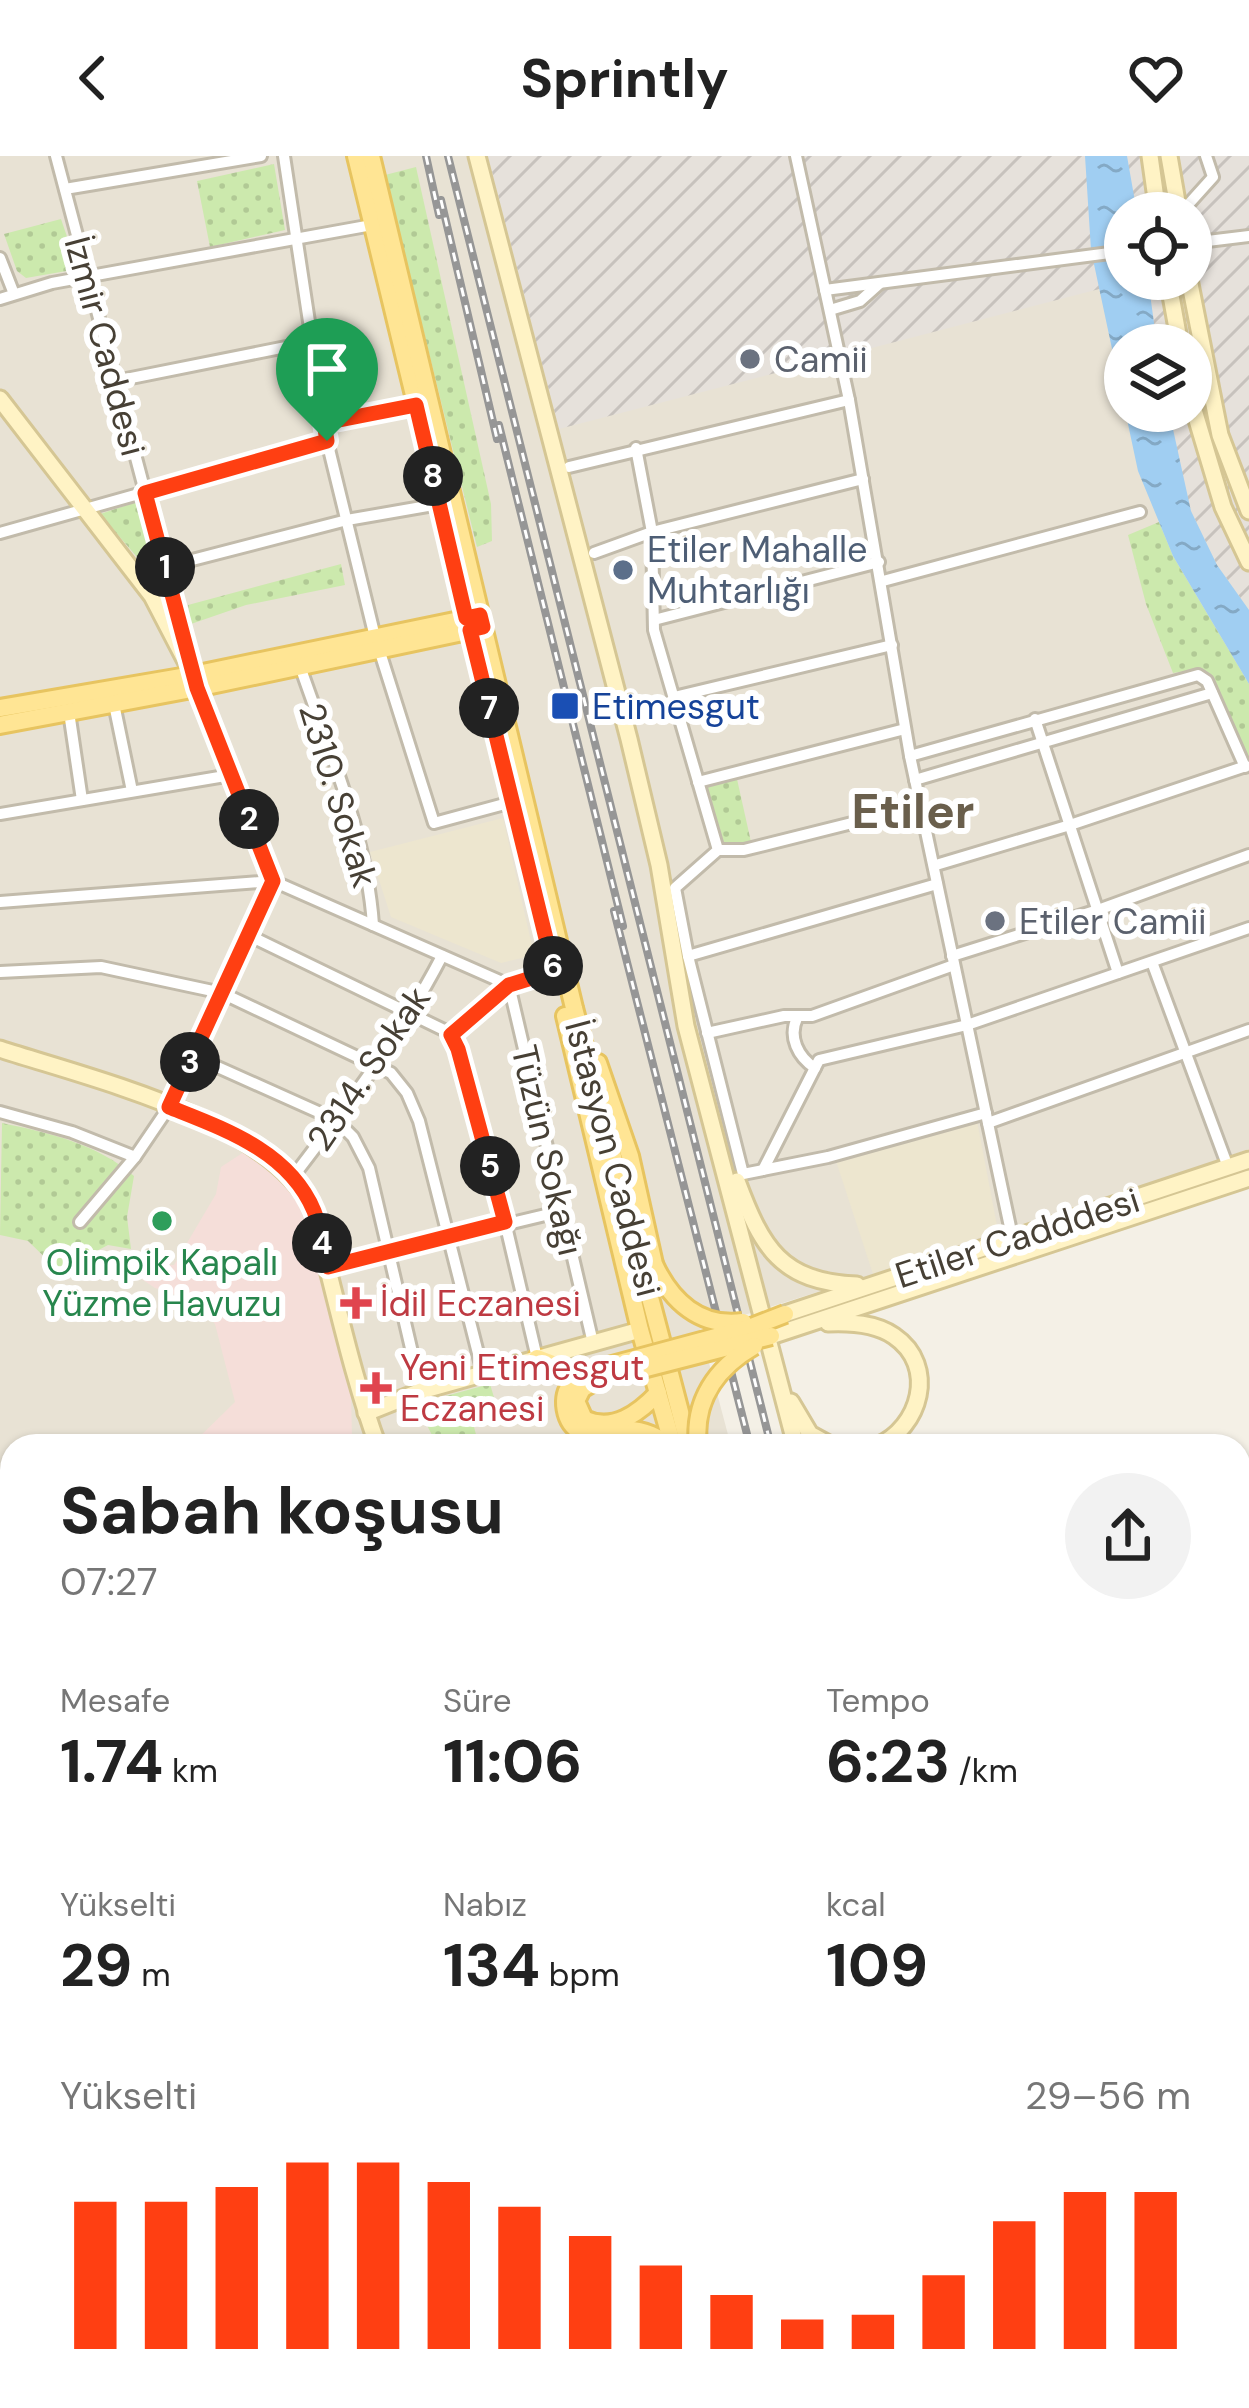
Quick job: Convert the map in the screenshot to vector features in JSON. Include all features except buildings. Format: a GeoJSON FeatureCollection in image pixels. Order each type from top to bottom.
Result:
{"type":"FeatureCollection","features":[{"type":"Feature","properties":{"kind":"main road","name":"İstasyon Caddesi"},"geometry":{"type":"LineString","coordinates":[[356,156],[439,503],[475,623],[574,1008],[667,1391]]}},
{"type":"Feature","properties":{"kind":"main road","name":"İstasyon Caddesi"},"geometry":{"type":"LineString","coordinates":[[371,156],[512,802],[640,1330],[667,1391]]}},
{"type":"Feature","properties":{"kind":"main road"},"geometry":{"type":"LineString","coordinates":[[477,156],[629,739],[659,865],[686,1026],[793,1434]]}},
{"type":"Feature","properties":{"kind":"main road"},"geometry":{"type":"LineString","coordinates":[[1150,156],[1155,192]]}},
{"type":"Feature","properties":{"kind":"main road"},"geometry":{"type":"LineString","coordinates":[[1168,156],[1177,192]]}},
{"type":"Feature","properties":{"kind":"main road"},"geometry":{"type":"LineString","coordinates":[[1193,300],[1220,436],[1249,511]]}},
{"type":"Feature","properties":{"kind":"main road"},"geometry":{"type":"LineString","coordinates":[[0,399],[152,596],[195,681]]}},
{"type":"Feature","properties":{"kind":"main road"},"geometry":{"type":"LineString","coordinates":[[1200,432],[1222,507],[1249,562]]}},
{"type":"Feature","properties":{"kind":"main road"},"geometry":{"type":"LineString","coordinates":[[0,725],[475,623]]}},
{"type":"Feature","properties":{"kind":"main road"},"geometry":{"type":"LineString","coordinates":[[0,708],[300,666],[377,643]]}},
{"type":"Feature","properties":{"kind":"main road"},"geometry":{"type":"LineString","coordinates":[[574,1008],[614,1100],[654,1264],[672,1294],[701,1318],[731,1323],[785,1314]]}},
{"type":"Feature","properties":{"kind":"main road"},"geometry":{"type":"LineString","coordinates":[[0,1049],[244,1138],[292,1178],[314,1211],[374,1434]]}},
{"type":"Feature","properties":{"kind":"main road"},"geometry":{"type":"LineString","coordinates":[[717,1138],[763,1243],[795,1272],[828,1284],[866,1286]]}},
{"type":"Feature","properties":{"kind":"main road","name":"Etiler Cadddesi"},"geometry":{"type":"LineString","coordinates":[[785,1314],[866,1286],[1015,1248],[1249,1160]]}},
{"type":"Feature","properties":{"kind":"main road"},"geometry":{"type":"LineString","coordinates":[[537,1358],[598,1374],[771,1336],[1015,1248],[1249,1178]]}},
{"type":"Feature","properties":{"kind":"main road"},"geometry":{"type":"LineString","coordinates":[[651,1434],[626,1430],[586,1434],[574,1427],[564,1403],[569,1386],[785,1314]]}},
{"type":"Feature","properties":{"kind":"main road"},"geometry":{"type":"LineString","coordinates":[[813,1323],[863,1324],[890,1333],[908,1349],[919,1382],[917,1405],[898,1434]]}},
{"type":"Feature","properties":{"kind":"main road"},"geometry":{"type":"LineString","coordinates":[[366,1413],[422,1391],[640,1330]]}},
{"type":"Feature","properties":{"kind":"main road"},"geometry":{"type":"LineString","coordinates":[[698,1434],[699,1410],[718,1373],[771,1336]]}},
{"type":"Feature","properties":{"kind":"main road"},"geometry":{"type":"LineString","coordinates":[[774,1358],[794,1411],[810,1434]]}},
{"type":"Feature","properties":{"kind":"main road"},"geometry":{"type":"LineString","coordinates":[[598,1374],[577,1401],[580,1414],[596,1424],[625,1419],[667,1391]]}},
{"type":"Feature","properties":{"kind":"main road"},"geometry":{"type":"LineString","coordinates":[[667,1391],[671,1434]]}},
{"type":"Feature","properties":{"kind":"main road"},"geometry":{"type":"LineString","coordinates":[[667,1391],[683,1434]]}},
{"type":"Feature","properties":{"kind":"street","name":"İzmir Caddesi"},"geometry":{"type":"LineString","coordinates":[[56,156],[195,681],[273,881]]}},
{"type":"Feature","properties":{"kind":"street"},"geometry":{"type":"LineString","coordinates":[[172,156],[176,170]]}},
{"type":"Feature","properties":{"kind":"street"},"geometry":{"type":"LineString","coordinates":[[65,189],[260,156]]}},
{"type":"Feature","properties":{"kind":"street"},"geometry":{"type":"LineString","coordinates":[[284,156],[327,441],[377,643],[434,823],[512,802]]}},
{"type":"Feature","properties":{"kind":"street"},"geometry":{"type":"LineString","coordinates":[[796,156],[883,581],[920,806],[1015,1248]]}},
{"type":"Feature","properties":{"kind":"street"},"geometry":{"type":"LineString","coordinates":[[1200,192],[1213,177],[1206,156]]}},
{"type":"Feature","properties":{"kind":"street"},"geometry":{"type":"LineString","coordinates":[[0,299],[88,277],[372,225]]}},
{"type":"Feature","properties":{"kind":"street"},"geometry":{"type":"LineString","coordinates":[[1212,239],[1249,236]]}},
{"type":"Feature","properties":{"kind":"street"},"geometry":{"type":"LineString","coordinates":[[826,290],[1104,254]]}},
{"type":"Feature","properties":{"kind":"street"},"geometry":{"type":"LineString","coordinates":[[0,258],[14,294]]}},
{"type":"Feature","properties":{"kind":"street"},"geometry":{"type":"LineString","coordinates":[[830,310],[860,302],[880,283]]}},
{"type":"Feature","properties":{"kind":"street"},"geometry":{"type":"LineString","coordinates":[[116,381],[311,343]]}},
{"type":"Feature","properties":{"kind":"street"},"geometry":{"type":"LineString","coordinates":[[569,467],[848,400]]}},
{"type":"Feature","properties":{"kind":"street"},"geometry":{"type":"LineString","coordinates":[[324,423],[416,405]]}},
{"type":"Feature","properties":{"kind":"street"},"geometry":{"type":"LineString","coordinates":[[0,532],[327,441]]}},
{"type":"Feature","properties":{"kind":"street"},"geometry":{"type":"LineString","coordinates":[[636,448],[652,532],[653,620],[718,850]]}},
{"type":"Feature","properties":{"kind":"street"},"geometry":{"type":"LineString","coordinates":[[594,553],[652,532],[863,479]]}},
{"type":"Feature","properties":{"kind":"street"},"geometry":{"type":"LineString","coordinates":[[165,567],[347,520],[439,503]]}},
{"type":"Feature","properties":{"kind":"street"},"geometry":{"type":"LineString","coordinates":[[883,581],[1140,512]]}},
{"type":"Feature","properties":{"kind":"street"},"geometry":{"type":"LineString","coordinates":[[653,620],[879,562]]}},
{"type":"Feature","properties":{"kind":"street"},"geometry":{"type":"LineString","coordinates":[[674,697],[892,645]]}},
{"type":"Feature","properties":{"kind":"street","name":"2310. Sokak"},"geometry":{"type":"LineString","coordinates":[[300,666],[360,844],[370,883],[373,925]]}},
{"type":"Feature","properties":{"kind":"street"},"geometry":{"type":"LineString","coordinates":[[910,756],[1194,675],[1205,679],[1247,766],[935,866]]}},
{"type":"Feature","properties":{"kind":"street"},"geometry":{"type":"LineString","coordinates":[[915,780],[1212,694]]}},
{"type":"Feature","properties":{"kind":"street"},"geometry":{"type":"LineString","coordinates":[[114,704],[132,791]]}},
{"type":"Feature","properties":{"kind":"street"},"geometry":{"type":"LineString","coordinates":[[69,712],[82,800]]}},
{"type":"Feature","properties":{"kind":"street"},"geometry":{"type":"LineString","coordinates":[[1035,719],[1118,973]]}},
{"type":"Feature","properties":{"kind":"street"},"geometry":{"type":"LineString","coordinates":[[698,782],[905,729]]}},
{"type":"Feature","properties":{"kind":"street"},"geometry":{"type":"LineString","coordinates":[[0,814],[231,775]]}},
{"type":"Feature","properties":{"kind":"street"},"geometry":{"type":"LineString","coordinates":[[920,806],[744,850],[718,850],[675,888],[743,1174],[987,1118],[1249,1030]]}},
{"type":"Feature","properties":{"kind":"street"},"geometry":{"type":"LineString","coordinates":[[707,1033],[784,1016],[812,1016],[1246,856],[1249,872]]}},
{"type":"Feature","properties":{"kind":"street"},"geometry":{"type":"LineString","coordinates":[[80,1222],[135,1157],[169,1107],[273,881]]}},
{"type":"Feature","properties":{"kind":"street"},"geometry":{"type":"LineString","coordinates":[[0,902],[273,881],[509,985]]}},
{"type":"Feature","properties":{"kind":"street"},"geometry":{"type":"LineString","coordinates":[[688,956],[937,884]]}},
{"type":"Feature","properties":{"kind":"street"},"geometry":{"type":"LineString","coordinates":[[763,1170],[819,1060],[967,1025],[1249,928]]}},
{"type":"Feature","properties":{"kind":"street"},"geometry":{"type":"LineString","coordinates":[[248,935],[451,1035],[505,1222],[537,1358]]}},
{"type":"Feature","properties":{"kind":"street","name":"2314. Sokak"},"geometry":{"type":"LineString","coordinates":[[292,1178],[379,1065],[442,956]]}},
{"type":"Feature","properties":{"kind":"street"},"geometry":{"type":"LineString","coordinates":[[1152,962],[1228,1167]]}},
{"type":"Feature","properties":{"kind":"street"},"geometry":{"type":"LineString","coordinates":[[0,973],[101,967],[222,993],[379,1065],[397,1079],[415,1109],[483,1373]]}},
{"type":"Feature","properties":{"kind":"street"},"geometry":{"type":"LineString","coordinates":[[451,1035],[509,985],[554,971]]}},
{"type":"Feature","properties":{"kind":"street","name":"Tüzün Sokağı"},"geometry":{"type":"LineString","coordinates":[[509,985],[592,1343]]}},
{"type":"Feature","properties":{"kind":"street"},"geometry":{"type":"LineString","coordinates":[[797,1018],[792,1029],[795,1043],[815,1068]]}},
{"type":"Feature","properties":{"kind":"street"},"geometry":{"type":"LineString","coordinates":[[193,1056],[336,1120],[353,1137],[369,1168],[422,1391]]}},
{"type":"Feature","properties":{"kind":"street"},"geometry":{"type":"LineString","coordinates":[[0,1112],[72,1132],[135,1157]]}},
{"type":"Feature","properties":{"kind":"street"},"geometry":{"type":"LineString","coordinates":[[328,1267],[562,1211]]}},
{"type":"Feature","properties":{"kind":"shaded area"},"geometry":{"type":"Polygon","coordinates":[[[0,156],[1249,156],[1249,1149],[1021,1228],[700,1329],[728,1434],[0,1434],[0,156]]]}},
{"type":"Feature","properties":{"kind":"shaded area"},"geometry":{"type":"Polygon","coordinates":[[[488,156],[1249,156],[1249,610],[1217,565],[1191,511],[1173,432],[1212,432],[1212,324],[1154,324],[1150,300],[1212,300],[1212,192],[1104,192],[1104,288],[559,429],[488,156]]]}},
{"type":"Feature","properties":{"kind":"shaded area"},"geometry":{"type":"Polygon","coordinates":[[[503,818],[534,955],[501,963],[391,917],[370,852],[503,818]]]}},
{"type":"Feature","properties":{"kind":"shaded area"},"geometry":{"type":"Polygon","coordinates":[[[977,1121],[998,1231],[873,1274],[836,1161],[977,1121]]]}},
{"type":"Feature","properties":{"kind":"shaded area"},"geometry":{"type":"Polygon","coordinates":[[[244,1152],[259,1158],[292,1189],[308,1230],[351,1395],[352,1434],[202,1434],[235,1402],[215,1324],[197,1302],[155,1288],[128,1270],[127,1264],[174,1265],[216,1194],[221,1167],[244,1152]]]}},
{"type":"Feature","properties":{"kind":"green space"},"geometry":{"type":"Polygon","coordinates":[[[274,164],[285,230],[210,247],[197,181],[274,164]]]}},
{"type":"Feature","properties":{"kind":"green space"},"geometry":{"type":"Polygon","coordinates":[[[416,167],[491,504],[492,541],[477,547],[385,175],[416,167]]]}},
{"type":"Feature","properties":{"kind":"green space"},"geometry":{"type":"Polygon","coordinates":[[[61,219],[78,269],[26,278],[17,271],[4,234],[61,219]]]}},
{"type":"Feature","properties":{"kind":"green space"},"geometry":{"type":"Polygon","coordinates":[[[139,501],[155,578],[100,514],[139,501]]]}},
{"type":"Feature","properties":{"kind":"green space"},"geometry":{"type":"Polygon","coordinates":[[[1159,522],[1173,556],[1249,684],[1249,761],[1213,678],[1198,669],[1173,673],[1146,604],[1128,535],[1159,522]]]}},
{"type":"Feature","properties":{"kind":"green space"},"geometry":{"type":"Polygon","coordinates":[[[341,564],[345,585],[246,605],[191,624],[188,605],[341,564]]]}},
{"type":"Feature","properties":{"kind":"green space"},"geometry":{"type":"Polygon","coordinates":[[[737,779],[751,842],[731,846],[722,841],[706,787],[737,779]]]}},
{"type":"Feature","properties":{"kind":"green space"},"geometry":{"type":"Polygon","coordinates":[[[2,1123],[89,1148],[134,1176],[127,1217],[131,1249],[108,1245],[59,1271],[28,1241],[0,1235],[2,1123]]]}},
{"type":"Feature","properties":{"kind":"green space"},"geometry":{"type":"Polygon","coordinates":[[[490,1384],[499,1414],[473,1423],[476,1434],[431,1434],[416,1404],[490,1384]]]}},
{"type":"Feature","properties":{"kind":"water"},"geometry":{"type":"Polygon","coordinates":[[[1085,156],[1127,156],[1133,192],[1104,192],[1104,300],[1151,300],[1154,324],[1107,324],[1091,250],[1085,156]]]}},
{"type":"Feature","properties":{"kind":"water"},"geometry":{"type":"Polygon","coordinates":[[[1130,432],[1174,432],[1191,511],[1217,565],[1249,610],[1249,684],[1173,556],[1138,471],[1130,432]]]}},
{"type":"Feature","properties":{"kind":"railway"},"geometry":{"type":"LineString","coordinates":[[426,156],[439,215]]}},
{"type":"Feature","properties":{"kind":"railway"},"geometry":{"type":"LineString","coordinates":[[448,156],[768,1434]]}},
{"type":"Feature","properties":{"kind":"railway"},"geometry":{"type":"LineString","coordinates":[[441,200],[497,439]]}},
{"type":"Feature","properties":{"kind":"railway"},"geometry":{"type":"LineString","coordinates":[[499,425],[623,926]]}},
{"type":"Feature","properties":{"kind":"railway"},"geometry":{"type":"LineString","coordinates":[[614,911],[747,1434]]}},
{"type":"Feature","properties":{"kind":"place","name":"Camii"},"geometry":{"type":"Point","coordinates":[750,359]}},
{"type":"Feature","properties":{"kind":"place","name":"Etiler Mahalle Muhtarlığı"},"geometry":{"type":"Point","coordinates":[623,570]}},
{"type":"Feature","properties":{"kind":"place","name":"Etimesgut"},"geometry":{"type":"Point","coordinates":[565,706]}},
{"type":"Feature","properties":{"kind":"place","name":"Etiler Camii"},"geometry":{"type":"Point","coordinates":[995,921]}},
{"type":"Feature","properties":{"kind":"place","name":"Olimpik Kapalı Yüzme Havuzu"},"geometry":{"type":"Point","coordinates":[162,1221]}},
{"type":"Feature","properties":{"kind":"place","name":"İdil Eczanesi"},"geometry":{"type":"Point","coordinates":[356,1303]}},
{"type":"Feature","properties":{"kind":"place","name":"Yeni Etimesgut Eczanesi"},"geometry":{"type":"Point","coordinates":[376,1388]}},
{"type":"Feature","properties":{"kind":"district","name":"Etiler"},"geometry":{"type":"Point","coordinates":[913,811]}},
{"type":"Feature","properties":{"kind":"route"},"geometry":{"type":"LineString","coordinates":[[416,405],[466,618],[480,615],[483,627],[470,630],[554,971],[509,985],[451,1035],[505,1222],[328,1267],[314,1211],[298,1184],[244,1138],[169,1107],[273,881],[197,688],[145,493],[327,441],[324,423],[416,405]]}}]}
